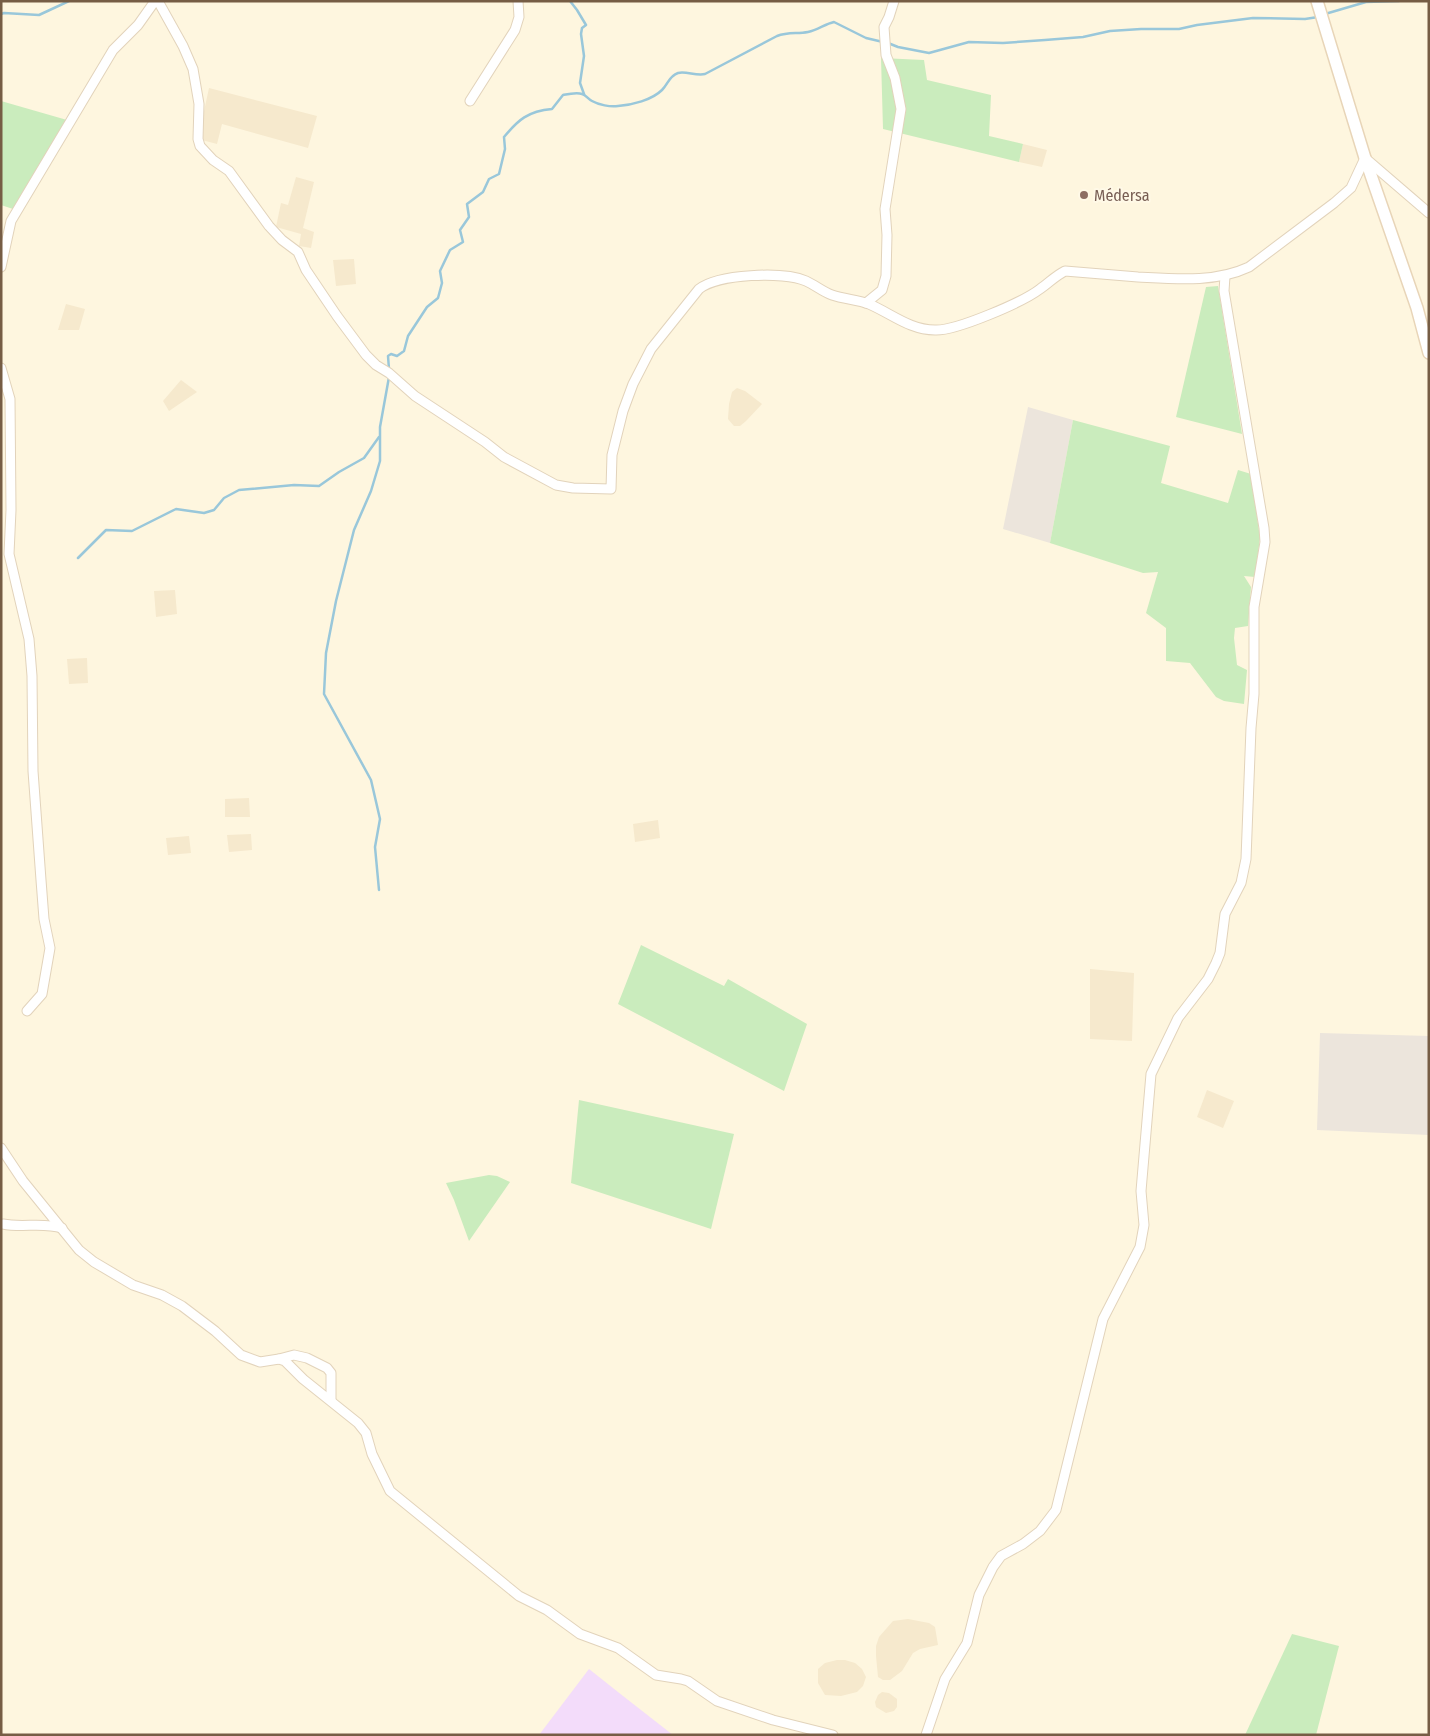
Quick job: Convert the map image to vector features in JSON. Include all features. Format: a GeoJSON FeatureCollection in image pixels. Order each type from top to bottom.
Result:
{"type":"FeatureCollection","features":[{"type":"Feature","properties":{"kind":"main road"},"geometry":{"type":"LineString","coordinates":[[1317,1],[1365,158],[1417,308],[1429,352]]}},
{"type":"Feature","properties":{"kind":"street"},"geometry":{"type":"LineString","coordinates":[[1,267],[11,221],[113,50],[157,1],[184,46],[193,70],[198,104],[198,138],[200,146],[213,160],[229,171],[269,226],[282,240],[298,252],[306,270],[366,355],[415,396],[485,442],[504,457],[556,485],[573,488],[611,489],[612,455],[623,411],[640,369],[651,349],[699,288],[707,283],[747,275],[787,277],[805,281],[830,295],[866,303],[918,330],[938,330],[967,323],[1026,297],[1040,289],[1053,277],[1065,272],[1180,279],[1235,274],[1249,267],[1351,188],[1365,158],[1429,213]]}},
{"type":"Feature","properties":{"kind":"street"},"geometry":{"type":"LineString","coordinates":[[470,101],[515,30],[519,16],[518,1]]}},
{"type":"Feature","properties":{"kind":"street"},"geometry":{"type":"LineString","coordinates":[[866,303],[882,290],[886,276],[887,235],[885,210],[901,109],[895,78],[886,55],[884,27],[894,1]]}},
{"type":"Feature","properties":{"kind":"street"},"geometry":{"type":"LineString","coordinates":[[926,1735],[945,1678],[968,1643],[979,1595],[993,1567],[1002,1556],[1023,1544],[1040,1531],[1056,1510],[1103,1318],[1140,1247],[1144,1225],[1141,1191],[1142,1166],[1151,1074],[1178,1018],[1208,979],[1216,963],[1220,953],[1226,914],[1244,873],[1254,694],[1254,607],[1265,542],[1224,291],[1225,276]]}},
{"type":"Feature","properties":{"kind":"street"},"geometry":{"type":"LineString","coordinates":[[1,368],[10,400],[11,510],[9,554],[29,638],[32,676],[33,771],[40,880],[44,920],[50,948],[42,994],[27,1010]]}},
{"type":"Feature","properties":{"kind":"street"},"geometry":{"type":"LineString","coordinates":[[1,1148],[23,1181],[79,1250],[94,1262],[133,1285],[162,1295],[182,1306],[215,1331],[241,1355],[260,1362],[294,1355],[307,1358],[327,1368],[331,1374],[331,1400]]}},
{"type":"Feature","properties":{"kind":"street"},"geometry":{"type":"LineString","coordinates":[[3,1224],[11,1226],[52,1225],[62,1228]]}},
{"type":"Feature","properties":{"kind":"street"},"geometry":{"type":"LineString","coordinates":[[279,1359],[284,1361],[303,1379],[358,1423],[366,1433],[372,1454],[390,1491],[519,1596],[548,1610],[580,1634],[618,1648],[649,1672],[681,1679],[717,1701],[736,1708],[773,1720],[833,1735]]}},
{"type":"Feature","properties":{"kind":"shaded area"},"geometry":{"type":"Polygon","coordinates":[[[209,88],[317,116],[308,148],[222,124],[217,144],[198,139],[209,88]]]}},
{"type":"Feature","properties":{"kind":"shaded area"},"geometry":{"type":"Polygon","coordinates":[[[1023,144],[1047,150],[1042,167],[1019,162],[1023,144]]]}},
{"type":"Feature","properties":{"kind":"shaded area"},"geometry":{"type":"Polygon","coordinates":[[[296,177],[314,182],[303,228],[314,232],[311,248],[299,246],[301,234],[276,227],[281,203],[288,205],[296,177]]]}},
{"type":"Feature","properties":{"kind":"shaded area"},"geometry":{"type":"Polygon","coordinates":[[[354,259],[356,284],[336,286],[333,260],[354,259]]]}},
{"type":"Feature","properties":{"kind":"shaded area"},"geometry":{"type":"Polygon","coordinates":[[[66,304],[85,309],[79,330],[58,330],[66,304]]]}},
{"type":"Feature","properties":{"kind":"shaded area"},"geometry":{"type":"Polygon","coordinates":[[[181,380],[197,392],[169,411],[163,401],[181,380]]]}},
{"type":"Feature","properties":{"kind":"shaded area"},"geometry":{"type":"Polygon","coordinates":[[[737,388],[745,391],[762,404],[740,426],[734,426],[728,419],[729,404],[732,392],[737,388]]]}},
{"type":"Feature","properties":{"kind":"shaded area"},"geometry":{"type":"Polygon","coordinates":[[[1028,407],[1073,420],[1050,543],[1003,529],[1028,407]]]}},
{"type":"Feature","properties":{"kind":"shaded area"},"geometry":{"type":"Polygon","coordinates":[[[175,590],[177,614],[156,617],[154,591],[175,590]]]}},
{"type":"Feature","properties":{"kind":"shaded area"},"geometry":{"type":"Polygon","coordinates":[[[87,658],[88,683],[69,684],[67,659],[87,658]]]}},
{"type":"Feature","properties":{"kind":"shaded area"},"geometry":{"type":"Polygon","coordinates":[[[249,798],[250,817],[225,817],[225,799],[249,798]]]}},
{"type":"Feature","properties":{"kind":"shaded area"},"geometry":{"type":"Polygon","coordinates":[[[658,820],[660,838],[635,842],[633,824],[658,820]]]}},
{"type":"Feature","properties":{"kind":"shaded area"},"geometry":{"type":"Polygon","coordinates":[[[251,834],[252,850],[229,852],[227,835],[251,834]]]}},
{"type":"Feature","properties":{"kind":"shaded area"},"geometry":{"type":"Polygon","coordinates":[[[189,836],[191,853],[168,855],[166,838],[189,836]]]}},
{"type":"Feature","properties":{"kind":"shaded area"},"geometry":{"type":"Polygon","coordinates":[[[1090,969],[1134,973],[1132,1041],[1090,1039],[1090,969]]]}},
{"type":"Feature","properties":{"kind":"shaded area"},"geometry":{"type":"Polygon","coordinates":[[[1320,1033],[1429,1036],[1429,1135],[1317,1130],[1320,1033]]]}},
{"type":"Feature","properties":{"kind":"shaded area"},"geometry":{"type":"Polygon","coordinates":[[[1207,1090],[1234,1101],[1223,1128],[1197,1117],[1207,1090]]]}},
{"type":"Feature","properties":{"kind":"shaded area"},"geometry":{"type":"Polygon","coordinates":[[[908,1619],[929,1623],[935,1627],[938,1645],[920,1649],[913,1653],[902,1671],[890,1680],[883,1680],[878,1677],[876,1656],[876,1646],[879,1637],[893,1621],[908,1619]]]}},
{"type":"Feature","properties":{"kind":"shaded area"},"geometry":{"type":"Polygon","coordinates":[[[837,1660],[855,1663],[862,1669],[866,1677],[863,1686],[857,1692],[841,1696],[825,1695],[818,1683],[818,1669],[825,1663],[837,1660]]]}},
{"type":"Feature","properties":{"kind":"shaded area"},"geometry":{"type":"Polygon","coordinates":[[[589,1669],[623,1696],[673,1735],[539,1735],[589,1669]]]}},
{"type":"Feature","properties":{"kind":"shaded area"},"geometry":{"type":"Polygon","coordinates":[[[882,1692],[889,1693],[897,1699],[897,1707],[894,1711],[886,1713],[876,1707],[875,1702],[878,1695],[882,1692]]]}},
{"type":"Feature","properties":{"kind":"green space"},"geometry":{"type":"Polygon","coordinates":[[[881,58],[924,60],[927,80],[991,95],[989,136],[1023,144],[1019,162],[883,129],[881,58]]]}},
{"type":"Feature","properties":{"kind":"green space"},"geometry":{"type":"Polygon","coordinates":[[[1,101],[67,120],[13,209],[1,205],[1,101]]]}},
{"type":"Feature","properties":{"kind":"green space"},"geometry":{"type":"Polygon","coordinates":[[[1218,286],[1242,434],[1176,417],[1206,287],[1218,286]]]}},
{"type":"Feature","properties":{"kind":"green space"},"geometry":{"type":"Polygon","coordinates":[[[1073,420],[1170,446],[1161,483],[1228,503],[1238,470],[1251,474],[1260,538],[1255,577],[1244,576],[1251,587],[1248,626],[1235,628],[1234,638],[1237,665],[1247,670],[1244,704],[1224,701],[1216,697],[1190,663],[1166,661],[1166,628],[1146,613],[1158,572],[1143,573],[1050,543],[1073,420]]]}},
{"type":"Feature","properties":{"kind":"green space"},"geometry":{"type":"Polygon","coordinates":[[[641,945],[724,986],[728,979],[807,1024],[784,1091],[618,1004],[641,945]]]}},
{"type":"Feature","properties":{"kind":"green space"},"geometry":{"type":"Polygon","coordinates":[[[579,1100],[734,1134],[711,1229],[571,1183],[579,1100]]]}},
{"type":"Feature","properties":{"kind":"green space"},"geometry":{"type":"Polygon","coordinates":[[[489,1175],[497,1176],[510,1182],[469,1241],[446,1183],[489,1175]]]}},
{"type":"Feature","properties":{"kind":"green space"},"geometry":{"type":"Polygon","coordinates":[[[1292,1634],[1339,1646],[1316,1735],[1245,1735],[1292,1634]]]}},
{"type":"Feature","properties":{"kind":"waterway"},"geometry":{"type":"LineString","coordinates":[[1,14],[39,15],[69,1]]}},
{"type":"Feature","properties":{"kind":"waterway"},"geometry":{"type":"LineString","coordinates":[[570,1],[586,25],[582,28],[581,34],[584,56],[580,83],[584,94]]}},
{"type":"Feature","properties":{"kind":"waterway"},"geometry":{"type":"LineString","coordinates":[[1325,14],[1366,2],[1399,1]]}},
{"type":"Feature","properties":{"kind":"waterway"},"geometry":{"type":"LineString","coordinates":[[888,43],[898,47],[929,53],[969,42],[1003,43],[1083,37],[1110,31],[1179,29],[1253,18],[1305,19],[1318,17]]}},
{"type":"Feature","properties":{"kind":"waterway"},"geometry":{"type":"LineString","coordinates":[[389,369],[388,356],[391,354],[397,356],[404,351],[408,336],[427,307],[438,298],[442,283],[440,271],[450,250],[463,242],[460,230],[469,217],[467,204],[483,192],[489,179],[499,174],[505,149],[504,137],[524,117],[536,112],[552,109],[563,95],[570,94],[582,94],[601,105],[608,106],[642,101],[658,94],[669,80],[678,73],[705,74],[777,36],[808,32],[834,22],[866,38],[883,42]]}},
{"type":"Feature","properties":{"kind":"waterway"},"geometry":{"type":"LineString","coordinates":[[379,890],[375,847],[380,819],[371,780],[324,694],[326,653],[336,601],[354,530],[371,491],[380,461],[380,427],[389,377]]}},
{"type":"Feature","properties":{"kind":"waterway"},"geometry":{"type":"LineString","coordinates":[[78,558],[106,530],[132,531],[176,509],[204,513],[214,510],[224,498],[239,490],[294,485],[319,486],[364,458],[379,437]]}},
{"type":"Feature","properties":{"kind":"place","name":"Médersa"},"geometry":{"type":"Point","coordinates":[1084,195]}}]}
